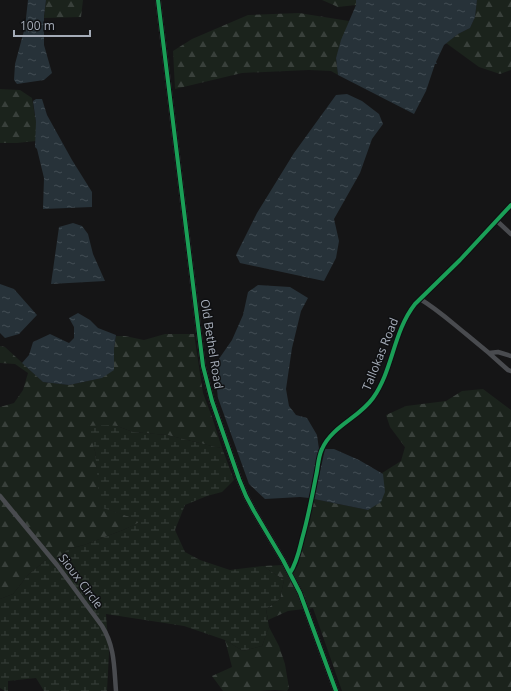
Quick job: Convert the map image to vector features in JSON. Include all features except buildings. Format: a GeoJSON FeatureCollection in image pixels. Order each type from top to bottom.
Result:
{"type":"FeatureCollection","features":[{"type":"Feature","properties":{"kind":"street","name":"Old Bethel Road"},"geometry":{"type":"LineString","coordinates":[[158,0],[202,358],[206,380],[214,408],[246,496],[290,573],[305,603],[336,691]]}},
{"type":"Feature","properties":{"kind":"street","name":"Tallokas Road"},"geometry":{"type":"LineString","coordinates":[[290,573],[296,564],[309,512],[322,449],[327,438],[361,411],[373,398],[384,378],[402,324],[410,310],[460,260],[511,205]]}},
{"type":"Feature","properties":{"kind":"street"},"geometry":{"type":"LineString","coordinates":[[497,221],[511,234]]}},
{"type":"Feature","properties":{"kind":"street"},"geometry":{"type":"LineString","coordinates":[[420,299],[474,339],[508,370],[511,371]]}},
{"type":"Feature","properties":{"kind":"street"},"geometry":{"type":"LineString","coordinates":[[489,353],[498,352],[511,356]]}},
{"type":"Feature","properties":{"kind":"street","name":"Sioux Circle"},"geometry":{"type":"LineString","coordinates":[[0,496],[57,565],[107,634],[113,653],[116,691]]}},
{"type":"Feature","properties":{"kind":"green space"},"geometry":{"type":"Polygon","coordinates":[[[46,0],[83,0],[81,17],[44,18],[46,0]]]}},
{"type":"Feature","properties":{"kind":"green space"},"geometry":{"type":"Polygon","coordinates":[[[322,0],[356,0],[356,5],[338,7],[322,0]]]}},
{"type":"Feature","properties":{"kind":"green space"},"geometry":{"type":"Polygon","coordinates":[[[477,0],[511,0],[511,70],[500,74],[479,67],[446,43],[458,34],[470,28],[475,17],[477,0]]]}},
{"type":"Feature","properties":{"kind":"green space"},"geometry":{"type":"Polygon","coordinates":[[[299,13],[349,21],[336,58],[338,75],[331,71],[309,70],[242,73],[175,89],[173,51],[192,39],[248,15],[299,13]]]}},
{"type":"Feature","properties":{"kind":"green space"},"geometry":{"type":"Polygon","coordinates":[[[0,89],[20,90],[32,98],[36,122],[36,141],[0,143],[0,89]]]}},
{"type":"Feature","properties":{"kind":"green space"},"geometry":{"type":"Polygon","coordinates":[[[165,334],[194,334],[203,393],[222,448],[167,435],[133,432],[117,426],[88,426],[95,451],[101,507],[143,521],[84,545],[68,549],[57,559],[47,559],[28,575],[13,594],[0,599],[0,407],[14,403],[23,390],[28,373],[15,364],[0,363],[0,346],[5,347],[43,382],[69,385],[102,378],[114,349],[116,336],[125,336],[144,340],[165,334]]]}},
{"type":"Feature","properties":{"kind":"green space"},"geometry":{"type":"Polygon","coordinates":[[[483,389],[511,410],[511,691],[342,691],[313,608],[309,609],[303,592],[293,573],[298,565],[314,499],[368,510],[383,474],[382,473],[401,461],[405,447],[390,427],[386,415],[406,406],[446,401],[462,391],[483,389]]]}},
{"type":"Feature","properties":{"kind":"green space"},"geometry":{"type":"Polygon","coordinates":[[[87,426],[117,426],[133,432],[167,435],[222,448],[234,480],[222,492],[185,505],[175,530],[185,552],[200,560],[230,570],[263,566],[284,580],[280,599],[266,609],[269,627],[262,646],[243,651],[225,640],[184,626],[106,614],[109,653],[107,691],[44,691],[36,678],[8,681],[8,691],[5,691],[0,688],[0,599],[13,594],[28,575],[47,559],[57,559],[68,549],[84,545],[142,521],[100,507],[95,451],[87,426]]]}},
{"type":"Feature","properties":{"kind":"green space"},"geometry":{"type":"Polygon","coordinates":[[[283,565],[304,609],[288,611],[268,620],[266,609],[280,599],[284,580],[263,566],[283,565]]]}},
{"type":"Feature","properties":{"kind":"green space"},"geometry":{"type":"Polygon","coordinates":[[[269,627],[279,646],[285,664],[289,688],[287,691],[223,691],[212,676],[232,667],[225,640],[243,651],[262,646],[269,627]]]}},
{"type":"Feature","properties":{"kind":"water"},"geometry":{"type":"Polygon","coordinates":[[[28,0],[46,0],[44,16],[44,45],[52,73],[44,80],[17,84],[14,80],[15,64],[25,27],[28,0]]]}},
{"type":"Feature","properties":{"kind":"water"},"geometry":{"type":"Polygon","coordinates":[[[356,0],[477,0],[475,17],[470,28],[458,34],[444,45],[436,62],[437,64],[435,64],[426,91],[414,114],[338,75],[336,58],[341,40],[356,5],[356,0]]]}},
{"type":"Feature","properties":{"kind":"water"},"geometry":{"type":"Polygon","coordinates":[[[347,94],[362,101],[379,114],[383,124],[372,139],[360,173],[334,219],[339,241],[336,258],[324,281],[240,263],[236,255],[257,213],[294,153],[336,95],[347,94]]]}},
{"type":"Feature","properties":{"kind":"water"},"geometry":{"type":"Polygon","coordinates":[[[36,99],[42,99],[47,115],[92,192],[92,207],[43,209],[44,178],[37,149],[35,147],[36,122],[33,101],[36,99]]]}},
{"type":"Feature","properties":{"kind":"water"},"geometry":{"type":"Polygon","coordinates":[[[73,223],[82,226],[88,234],[93,254],[105,281],[51,284],[59,227],[73,223]]]}},
{"type":"Feature","properties":{"kind":"water"},"geometry":{"type":"Polygon","coordinates":[[[0,284],[14,289],[37,315],[19,334],[5,338],[0,333],[0,284]]]}},
{"type":"Feature","properties":{"kind":"water"},"geometry":{"type":"Polygon","coordinates":[[[258,285],[290,287],[308,298],[301,311],[292,348],[286,389],[289,406],[296,415],[307,418],[317,435],[319,449],[309,498],[300,497],[265,499],[249,484],[218,398],[214,366],[232,340],[243,315],[248,292],[258,285]]]}},
{"type":"Feature","properties":{"kind":"water"},"geometry":{"type":"Polygon","coordinates":[[[78,313],[90,320],[98,328],[116,335],[114,370],[102,378],[69,385],[43,382],[22,363],[29,355],[33,342],[50,334],[69,343],[74,338],[74,327],[69,318],[78,313]]]}},
{"type":"Feature","properties":{"kind":"water"},"geometry":{"type":"Polygon","coordinates":[[[325,449],[334,449],[359,460],[383,474],[385,492],[381,502],[368,510],[314,499],[325,449]]]}},
{"type":"Feature","properties":{"kind":"cycle path"},"geometry":{"type":"LineString","coordinates":[[158,0],[203,366],[212,401],[246,496],[300,593],[336,691]]}},
{"type":"Feature","properties":{"kind":"cycle path"},"geometry":{"type":"LineString","coordinates":[[290,573],[299,552],[310,508],[320,455],[326,441],[332,434],[361,411],[373,398],[385,375],[402,327],[415,304],[460,260],[511,205]]}}]}
